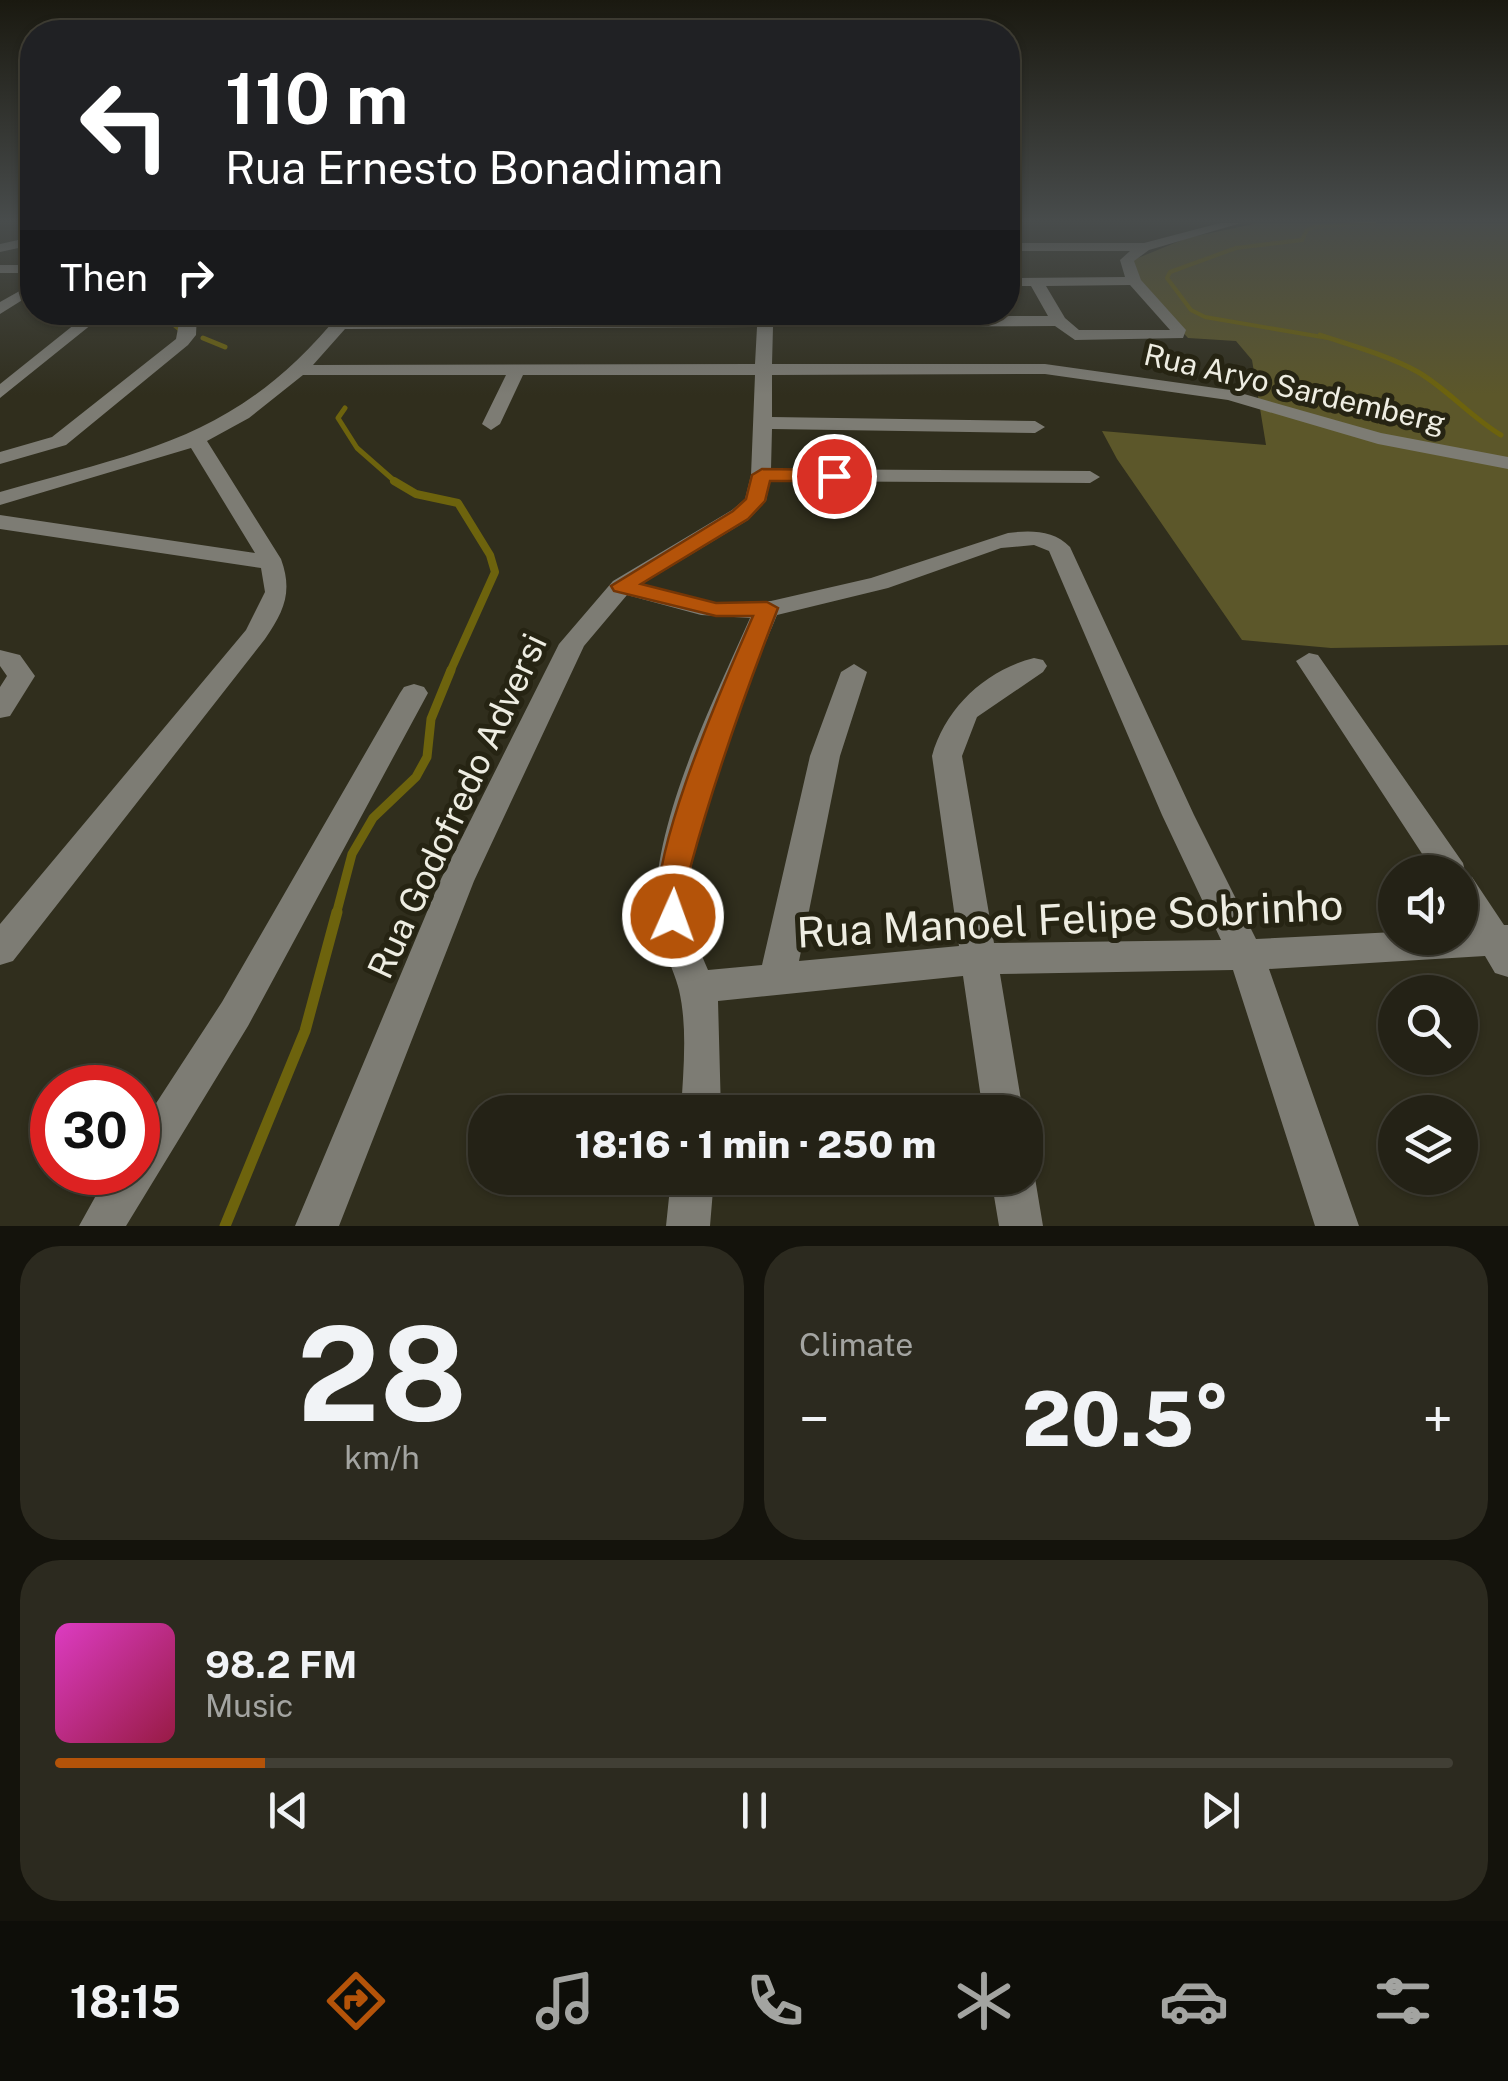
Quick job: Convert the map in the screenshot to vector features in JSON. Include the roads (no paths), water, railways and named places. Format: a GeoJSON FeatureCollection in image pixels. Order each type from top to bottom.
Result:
{"type":"FeatureCollection","features":[{"type":"Feature","properties":{"kind":"street"},"geometry":{"type":"LineString","coordinates":[[1020,282],[1124,280]]}},
{"type":"Feature","properties":{"kind":"street"},"geometry":{"type":"LineString","coordinates":[[1036,282],[1070,333],[1177,335],[1178,330],[1134,280]]}},
{"type":"Feature","properties":{"kind":"street"},"geometry":{"type":"LineString","coordinates":[[1020,320],[1060,321]]}},
{"type":"Feature","properties":{"kind":"street"},"geometry":{"type":"LineString","coordinates":[[0,394],[84,325]]}},
{"type":"Feature","properties":{"kind":"street"},"geometry":{"type":"LineString","coordinates":[[0,458],[43,448],[72,432],[182,342],[188,336],[188,325]]}},
{"type":"Feature","properties":{"kind":"street"},"geometry":{"type":"LineString","coordinates":[[0,499],[195,439],[239,417],[298,370],[340,325]]}},
{"type":"Feature","properties":{"kind":"street"},"geometry":{"type":"LineString","coordinates":[[428,325],[674,346],[739,325]]}},
{"type":"Feature","properties":{"kind":"street"},"geometry":{"type":"LineString","coordinates":[[764,325],[762,475],[1090,477]]}},
{"type":"Feature","properties":{"kind":"street","name":"Rua Aryo Sardemberg"},"geometry":{"type":"LineString","coordinates":[[298,370],[517,370],[674,346],[766,368],[1014,368],[1110,375],[1230,395],[1378,438],[1505,459]]}},
{"type":"Feature","properties":{"kind":"street"},"geometry":{"type":"LineString","coordinates":[[491,424],[517,370]]}},
{"type":"Feature","properties":{"kind":"street"},"geometry":{"type":"LineString","coordinates":[[762,424],[1036,426]]}},
{"type":"Feature","properties":{"kind":"street"},"geometry":{"type":"LineString","coordinates":[[0,950],[256,634],[278,587],[260,540],[195,439]]}},
{"type":"Feature","properties":{"kind":"street","name":"Rua Godofredo Adversi"},"geometry":{"type":"LineString","coordinates":[[317,1226],[457,881],[572,644],[622,586],[740,515],[755,501],[762,475]]}},
{"type":"Feature","properties":{"kind":"street"},"geometry":{"type":"LineString","coordinates":[[0,522],[269,562]]}},
{"type":"Feature","properties":{"kind":"street"},"geometry":{"type":"LineString","coordinates":[[622,586],[716,610],[767,608],[918,572],[1003,541],[1048,540],[1059,548],[1178,815],[1246,955],[1337,1226]]}},
{"type":"Feature","properties":{"kind":"street"},"geometry":{"type":"LineString","coordinates":[[703,1095],[698,988],[680,949],[673,916],[674,871],[724,712],[767,608]]}},
{"type":"Feature","properties":{"kind":"street"},"geometry":{"type":"LineString","coordinates":[[0,658],[11,661],[21,676],[0,709]]}},
{"type":"Feature","properties":{"kind":"street"},"geometry":{"type":"LineString","coordinates":[[1309,661],[1440,855]]}},
{"type":"Feature","properties":{"kind":"street"},"geometry":{"type":"LineString","coordinates":[[1000,1095],[947,756],[952,730],[961,712],[1034,666]]}},
{"type":"Feature","properties":{"kind":"street"},"geometry":{"type":"LineString","coordinates":[[777,978],[825,756],[854,672]]}},
{"type":"Feature","properties":{"kind":"street"},"geometry":{"type":"LineString","coordinates":[[160,1132],[235,1014],[414,693]]}},
{"type":"Feature","properties":{"kind":"street"},"geometry":{"type":"LineString","coordinates":[[1478,911],[1504,948]]}},
{"type":"Feature","properties":{"kind":"street","name":"Rua Manoel Felipe Sobrinho"},"geometry":{"type":"LineString","coordinates":[[698,988],[978,959],[1504,948]]}},
{"type":"Feature","properties":{"kind":"street"},"geometry":{"type":"LineString","coordinates":[[101,1226],[120,1195]]}},
{"type":"Feature","properties":{"kind":"street"},"geometry":{"type":"LineString","coordinates":[[688,1226],[691,1195]]}},
{"type":"Feature","properties":{"kind":"street"},"geometry":{"type":"LineString","coordinates":[[1016,1195],[1021,1226]]}},
{"type":"Feature","properties":{"kind":"waterway"},"geometry":{"type":"LineString","coordinates":[[1169,280],[1191,310],[1205,317],[1328,338]]}},
{"type":"Feature","properties":{"kind":"waterway"},"geometry":{"type":"LineString","coordinates":[[174,325],[180,330]]}},
{"type":"Feature","properties":{"kind":"waterway"},"geometry":{"type":"LineString","coordinates":[[1320,335],[1418,372],[1501,435]]}},
{"type":"Feature","properties":{"kind":"waterway"},"geometry":{"type":"LineString","coordinates":[[203,338],[225,347]]}},
{"type":"Feature","properties":{"kind":"waterway"},"geometry":{"type":"LineString","coordinates":[[345,408],[338,418],[357,448],[396,482]]}},
{"type":"Feature","properties":{"kind":"waterway"},"geometry":{"type":"LineString","coordinates":[[396,482],[416,494],[458,503],[490,555],[495,572],[450,672]]}},
{"type":"Feature","properties":{"kind":"waterway"},"geometry":{"type":"LineString","coordinates":[[336,915],[352,854],[373,818],[416,777],[427,757],[431,719],[451,670]]}},
{"type":"Feature","properties":{"kind":"waterway"},"geometry":{"type":"LineString","coordinates":[[225,1226],[305,1031],[337,912]]}}]}
